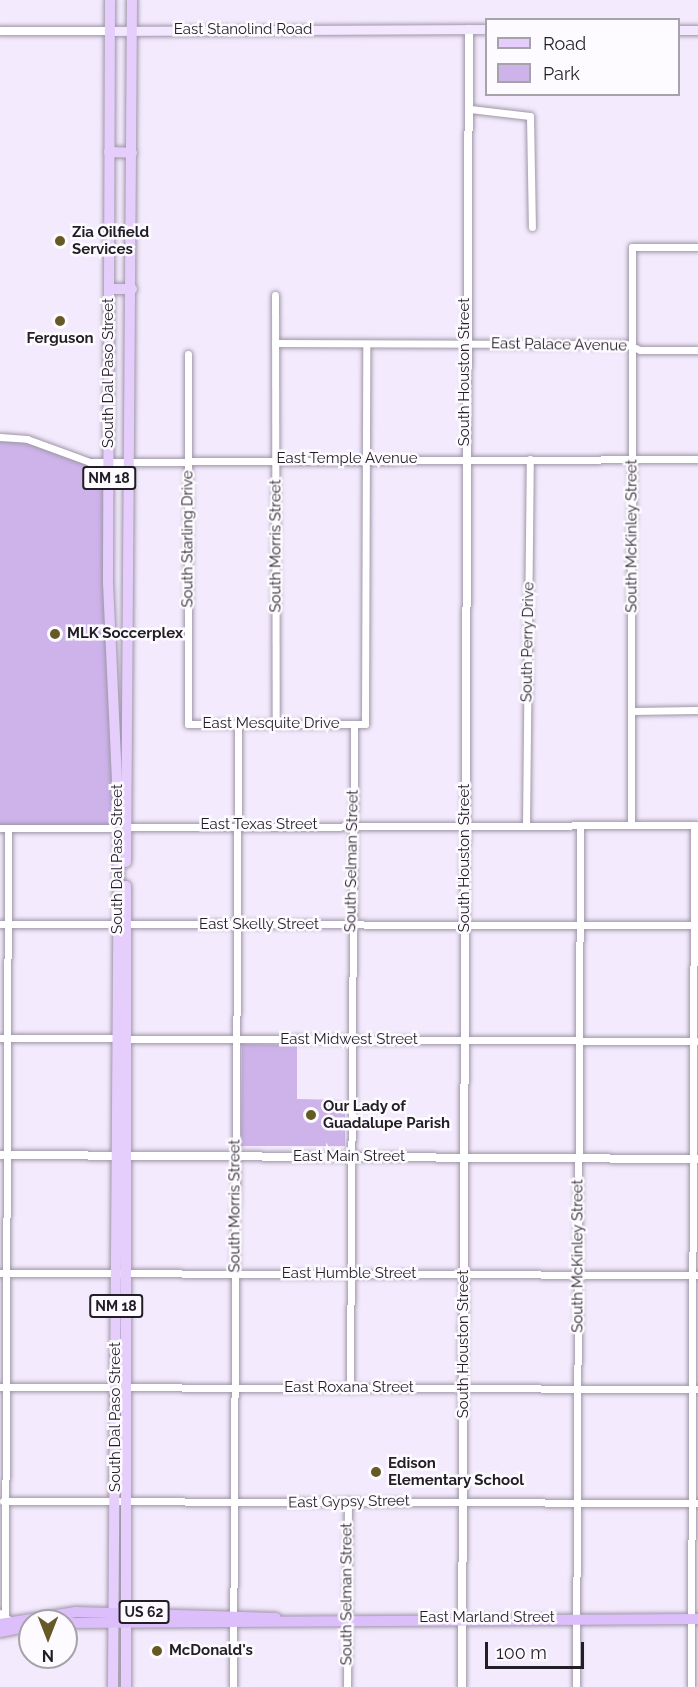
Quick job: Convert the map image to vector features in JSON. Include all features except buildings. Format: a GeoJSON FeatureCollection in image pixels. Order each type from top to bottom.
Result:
{"type":"FeatureCollection","features":[{"type":"Feature","properties":{"kind":"highway","name":"East Marland Street"},"geometry":{"type":"LineString","coordinates":[[78,1622],[114,1617]]}},
{"type":"Feature","properties":{"kind":"highway","name":"East Marland Street"},"geometry":{"type":"LineString","coordinates":[[7,1620],[114,1617],[694,1618]]}},
{"type":"Feature","properties":{"kind":"highway","name":"US 62"},"geometry":{"type":"LineString","coordinates":[[0,1632],[7,1620]]}},
{"type":"Feature","properties":{"kind":"main road","name":"NM 18"},"geometry":{"type":"LineString","coordinates":[[110,0],[110,31]]}},
{"type":"Feature","properties":{"kind":"main road","name":"NM 18"},"geometry":{"type":"LineString","coordinates":[[132,0],[132,31]]}},
{"type":"Feature","properties":{"kind":"main road","name":"East Stanolind Road"},"geometry":{"type":"LineString","coordinates":[[110,31],[485,29]]}},
{"type":"Feature","properties":{"kind":"main road"},"geometry":{"type":"LineString","coordinates":[[680,30],[698,30]]}},
{"type":"Feature","properties":{"kind":"main road","name":"South Dal Paso Street"},"geometry":{"type":"LineString","coordinates":[[110,31],[108,583],[123,825]]}},
{"type":"Feature","properties":{"kind":"main road","name":"South Dal Paso Street"},"geometry":{"type":"LineString","coordinates":[[126,1687],[126,1617],[121,1504],[122,925],[131,460],[132,31]]}},
{"type":"Feature","properties":{"kind":"main road"},"geometry":{"type":"LineString","coordinates":[[109,152],[132,153]]}},
{"type":"Feature","properties":{"kind":"main road"},"geometry":{"type":"LineString","coordinates":[[109,289],[132,289]]}},
{"type":"Feature","properties":{"kind":"main road","name":"South Dal Paso Street"},"geometry":{"type":"LineString","coordinates":[[113,1687],[114,1617],[121,1504]]}},
{"type":"Feature","properties":{"kind":"street","name":"South Houston Street"},"geometry":{"type":"LineString","coordinates":[[462,1687],[466,1040],[464,344],[470,110],[469,29]]}},
{"type":"Feature","properties":{"kind":"street","name":"East Stanolind Road"},"geometry":{"type":"LineString","coordinates":[[0,31],[110,31]]}},
{"type":"Feature","properties":{"kind":"street"},"geometry":{"type":"LineString","coordinates":[[470,110],[530,116],[532,227]]}},
{"type":"Feature","properties":{"kind":"street","name":"South McKinley Street"},"geometry":{"type":"LineString","coordinates":[[631,825],[634,347],[632,247],[698,247]]}},
{"type":"Feature","properties":{"kind":"street","name":"South Morris Street"},"geometry":{"type":"LineString","coordinates":[[275,295],[276,724]]}},
{"type":"Feature","properties":{"kind":"street","name":"East Palace Avenue"},"geometry":{"type":"LineString","coordinates":[[275,344],[464,344],[698,350]]}},
{"type":"Feature","properties":{"kind":"street","name":"South Selman Street"},"geometry":{"type":"LineString","coordinates":[[350,1389],[354,724],[365,724],[366,344]]}},
{"type":"Feature","properties":{"kind":"street","name":"South Starling Drive"},"geometry":{"type":"LineString","coordinates":[[188,354],[188,724]]}},
{"type":"Feature","properties":{"kind":"street","name":"East Temple Avenue"},"geometry":{"type":"LineString","coordinates":[[0,437],[37,442],[71,458],[109,462],[366,458],[698,459]]}},
{"type":"Feature","properties":{"kind":"street","name":"South Perry Drive"},"geometry":{"type":"LineString","coordinates":[[526,825],[530,459]]}},
{"type":"Feature","properties":{"kind":"street"},"geometry":{"type":"LineString","coordinates":[[632,711],[698,710]]}},
{"type":"Feature","properties":{"kind":"street","name":"East Mesquite Drive"},"geometry":{"type":"LineString","coordinates":[[188,724],[354,724]]}},
{"type":"Feature","properties":{"kind":"street","name":"South Morris Street"},"geometry":{"type":"LineString","coordinates":[[233,1687],[238,724]]}},
{"type":"Feature","properties":{"kind":"street","name":"East Texas Street"},"geometry":{"type":"LineString","coordinates":[[4,828],[123,825],[696,825]]}},
{"type":"Feature","properties":{"kind":"street","name":"South McKinley Street"},"geometry":{"type":"LineString","coordinates":[[576,1687],[580,825]]}},
{"type":"Feature","properties":{"kind":"street"},"geometry":{"type":"LineString","coordinates":[[691,1687],[695,1503],[696,825]]}},
{"type":"Feature","properties":{"kind":"street"},"geometry":{"type":"LineString","coordinates":[[4,828],[2,1501],[7,1620]]}},
{"type":"Feature","properties":{"kind":"street","name":"East Skelly Street"},"geometry":{"type":"LineString","coordinates":[[3,924],[696,925]]}},
{"type":"Feature","properties":{"kind":"street","name":"East Midwest Street"},"geometry":{"type":"LineString","coordinates":[[3,1038],[696,1041]]}},
{"type":"Feature","properties":{"kind":"street","name":"East Main Street"},"geometry":{"type":"LineString","coordinates":[[3,1155],[695,1159]]}},
{"type":"Feature","properties":{"kind":"street","name":"East Humble Street"},"geometry":{"type":"LineString","coordinates":[[3,1273],[695,1275]]}},
{"type":"Feature","properties":{"kind":"street","name":"East Roxana Street"},"geometry":{"type":"LineString","coordinates":[[2,1387],[695,1389]]}},
{"type":"Feature","properties":{"kind":"street","name":"East Gypsy Street"},"geometry":{"type":"LineString","coordinates":[[2,1501],[121,1504],[348,1501],[695,1503]]}},
{"type":"Feature","properties":{"kind":"street","name":"South Selman Street"},"geometry":{"type":"LineString","coordinates":[[347,1687],[348,1501]]}},
{"type":"Feature","properties":{"kind":"green space","name":"MLK Soccerplex"},"geometry":{"type":"Polygon","coordinates":[[[0,437],[109,462],[119,825],[0,828],[0,437]]]}},
{"type":"Feature","properties":{"kind":"green space"},"geometry":{"type":"Polygon","coordinates":[[[242,1044],[297,1045],[297,1099],[345,1100],[345,1146],[241,1146],[242,1044]]]}},
{"type":"Feature","properties":{"kind":"place","name":"Zia Oilfield Services"},"geometry":{"type":"Point","coordinates":[60,241]}},
{"type":"Feature","properties":{"kind":"place","name":"Ferguson"},"geometry":{"type":"Point","coordinates":[60,321]}},
{"type":"Feature","properties":{"kind":"place","name":"MLK Soccerplex"},"geometry":{"type":"Point","coordinates":[55,634]}},
{"type":"Feature","properties":{"kind":"place","name":"Our Lady of Guadalupe Parish"},"geometry":{"type":"Point","coordinates":[311,1115]}},
{"type":"Feature","properties":{"kind":"place","name":"Edison Elementary School"},"geometry":{"type":"Point","coordinates":[376,1472]}},
{"type":"Feature","properties":{"kind":"place","name":"McDonald's"},"geometry":{"type":"Point","coordinates":[157,1651]}}]}
